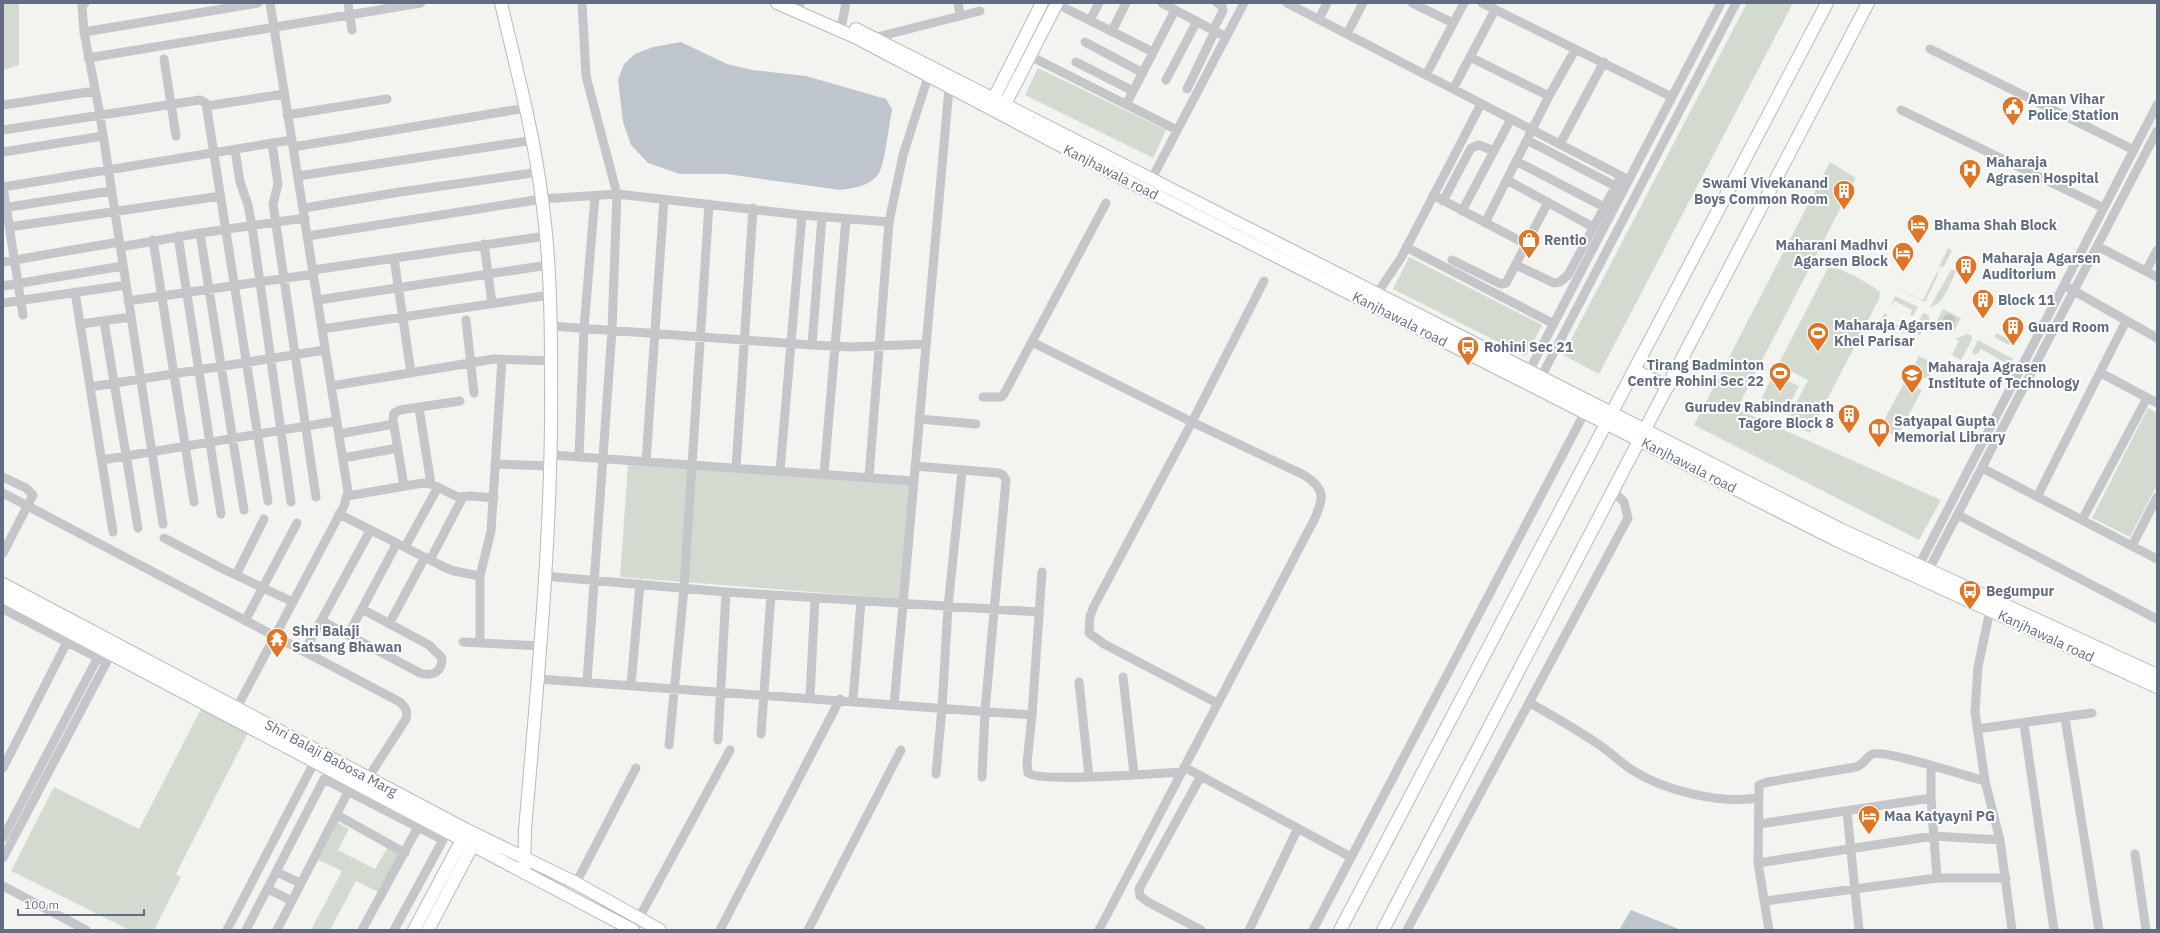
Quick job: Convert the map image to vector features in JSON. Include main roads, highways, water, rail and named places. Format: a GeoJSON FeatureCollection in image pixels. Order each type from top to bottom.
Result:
{"type":"FeatureCollection","features":[{"type":"Feature","properties":{"kind":"place","name":"Aman Vihar Police Station"},"geometry":{"type":"Point","coordinates":[2013,126]}},
{"type":"Feature","properties":{"kind":"place","name":"Maharaja Agrasen Hospital"},"geometry":{"type":"Point","coordinates":[1970,190]}},
{"type":"Feature","properties":{"kind":"place","name":"Swami Vivekanand Boys Common Room"},"geometry":{"type":"Point","coordinates":[1844,210]}},
{"type":"Feature","properties":{"kind":"place","name":"Bhama Shah Block"},"geometry":{"type":"Point","coordinates":[1918,244]}},
{"type":"Feature","properties":{"kind":"place","name":"Rentio"},"geometry":{"type":"Point","coordinates":[1529,260]}},
{"type":"Feature","properties":{"kind":"place","name":"Maharani Madhvi Agarsen Block"},"geometry":{"type":"Point","coordinates":[1903,272]}},
{"type":"Feature","properties":{"kind":"place","name":"Maharaja Agarsen Auditorium"},"geometry":{"type":"Point","coordinates":[1966,286]}},
{"type":"Feature","properties":{"kind":"place","name":"Block 11"},"geometry":{"type":"Point","coordinates":[1983,320]}},
{"type":"Feature","properties":{"kind":"place","name":"Guard Room"},"geometry":{"type":"Point","coordinates":[2013,346]}},
{"type":"Feature","properties":{"kind":"place","name":"Maharaja Agarsen Khel Parisar"},"geometry":{"type":"Point","coordinates":[1818,352]}},
{"type":"Feature","properties":{"kind":"place","name":"Rohini Sec 21"},"geometry":{"type":"Point","coordinates":[1468,366]}},
{"type":"Feature","properties":{"kind":"place","name":"Tirang Badminton Centre Rohini Sec 22"},"geometry":{"type":"Point","coordinates":[1780,392]}},
{"type":"Feature","properties":{"kind":"place","name":"Maharaja Agrasen Institute of Technology"},"geometry":{"type":"Point","coordinates":[1912,394]}},
{"type":"Feature","properties":{"kind":"place","name":"Gurudev Rabindranath Tagore Block 8"},"geometry":{"type":"Point","coordinates":[1849,434]}},
{"type":"Feature","properties":{"kind":"place","name":"Satyapal Gupta Memorial Library"},"geometry":{"type":"Point","coordinates":[1879,448]}},
{"type":"Feature","properties":{"kind":"place","name":"Begumpur"},"geometry":{"type":"Point","coordinates":[1970,610]}},
{"type":"Feature","properties":{"kind":"place","name":"Shri Balaji Satsang Bhawan"},"geometry":{"type":"Point","coordinates":[277,658]}},
{"type":"Feature","properties":{"kind":"place","name":"Maa Katyayni PG"},"geometry":{"type":"Point","coordinates":[1869,836]}}]}
